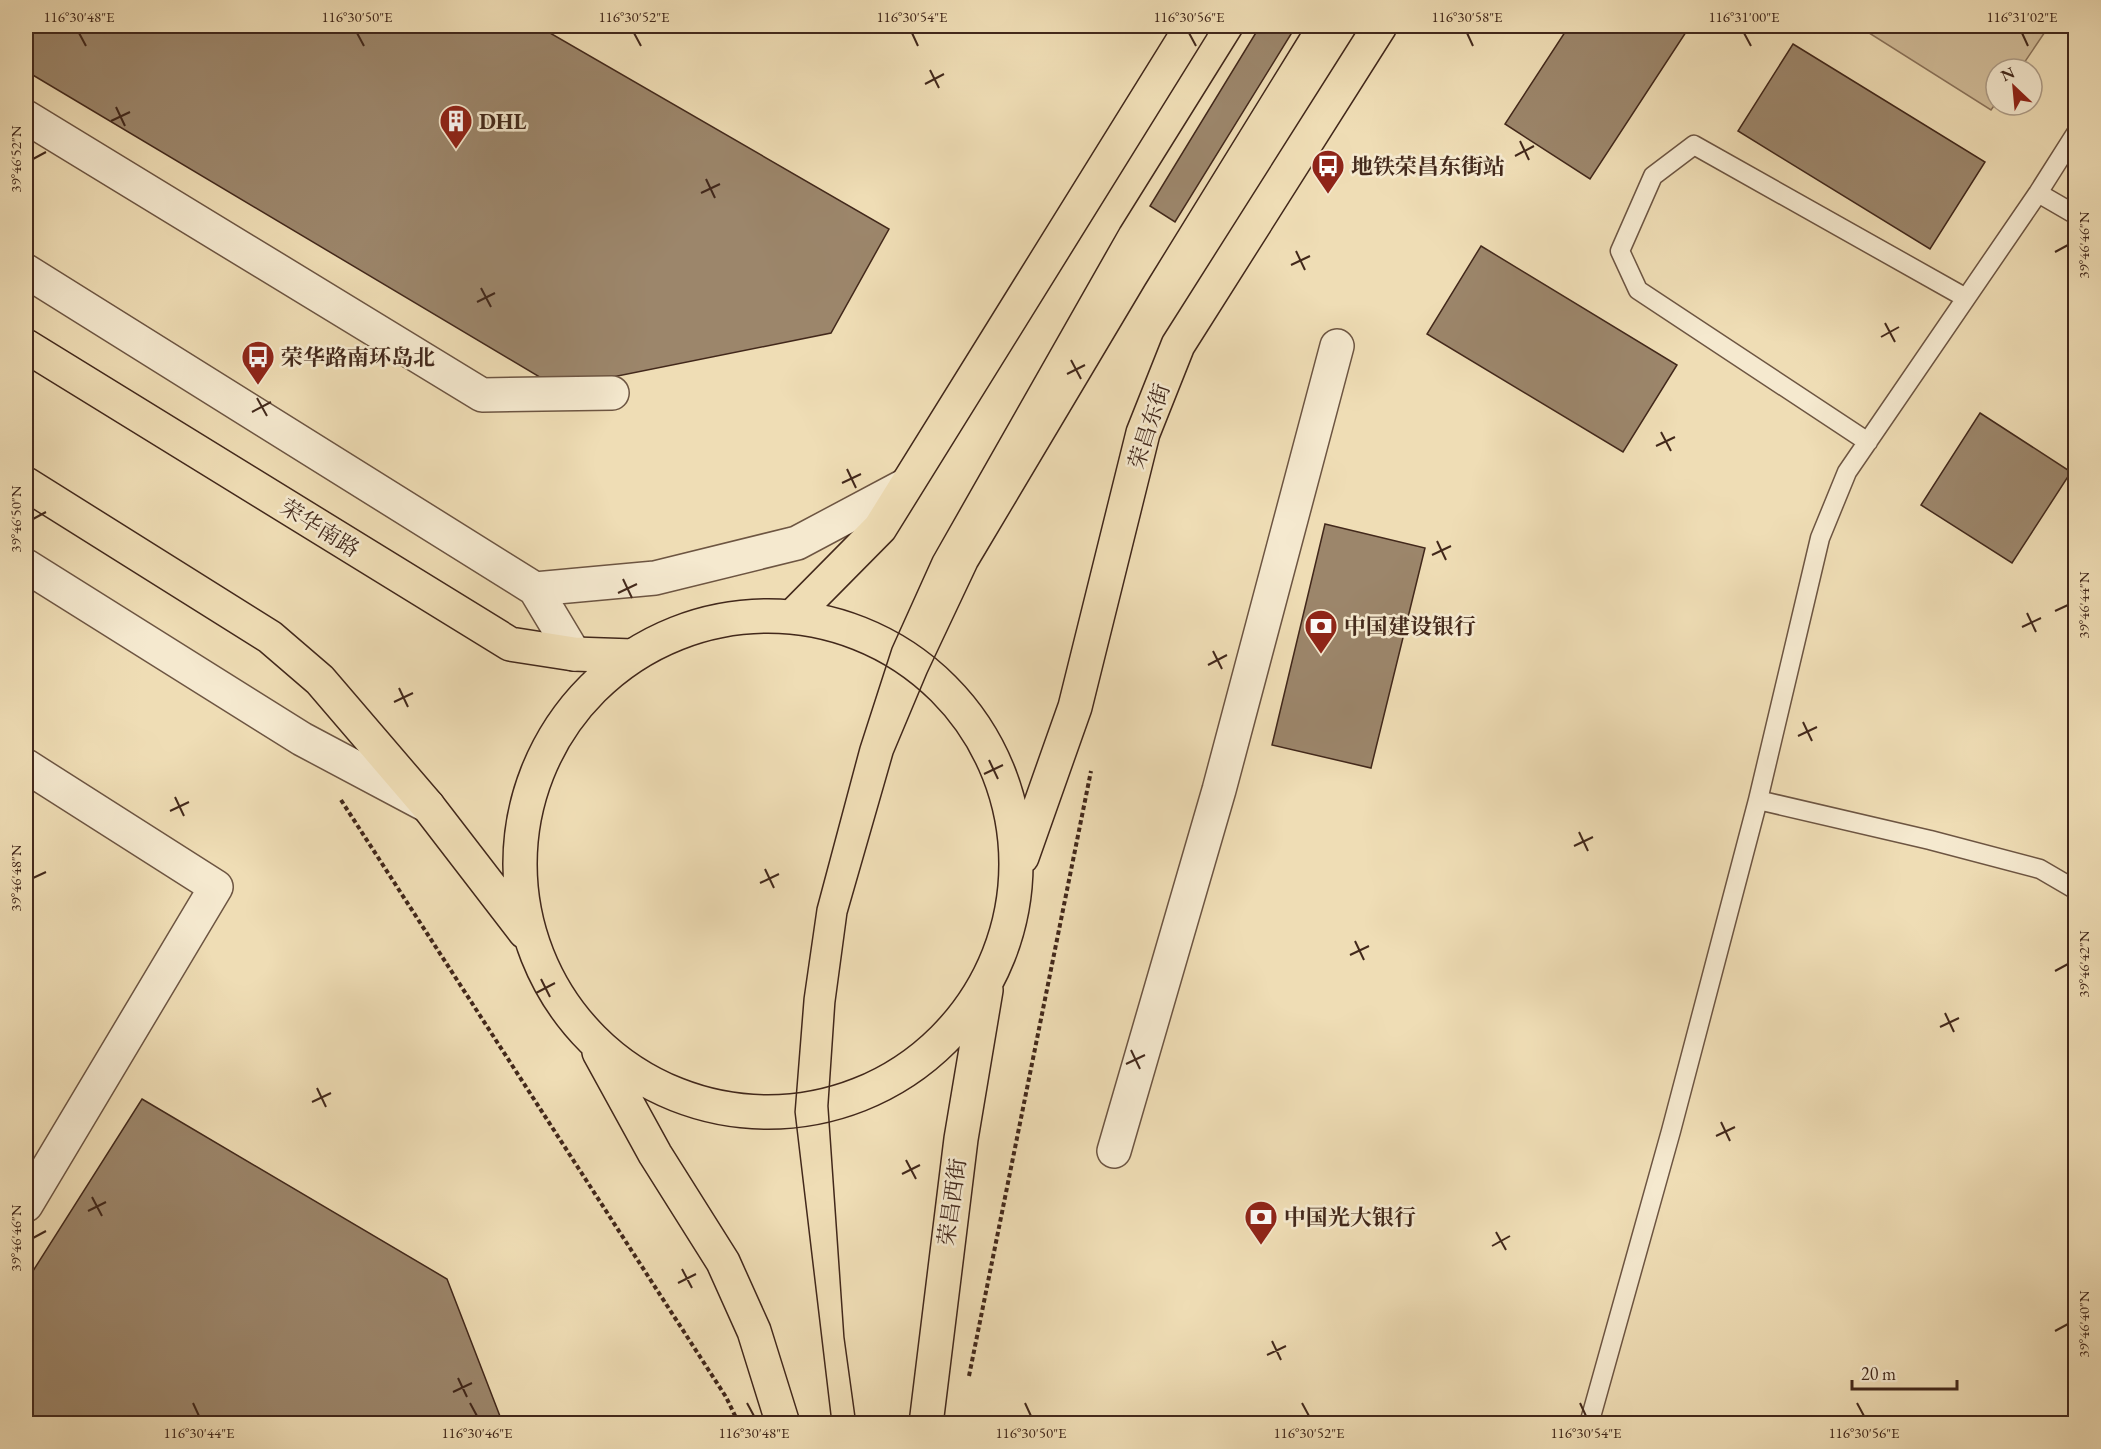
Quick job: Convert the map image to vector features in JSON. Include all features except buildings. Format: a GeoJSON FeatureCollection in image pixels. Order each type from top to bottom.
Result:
{"type":"FeatureCollection","features":[{"type":"Feature","properties":{"kind":"main road"},"geometry":{"type":"LineString","coordinates":[[792,616],[880,528],[1192,26]]}},
{"type":"Feature","properties":{"kind":"main road","name":"荣昌东街"},"geometry":{"type":"LineString","coordinates":[[1018,870],[1075,706],[1143,434],[1178,345],[1380,26]]}},
{"type":"Feature","properties":{"kind":"main road","name":"荣华南路"},"geometry":{"type":"LineString","coordinates":[[26,346],[510,644],[574,654],[633,656]]}},
{"type":"Feature","properties":{"kind":"main road"},"geometry":{"type":"LineString","coordinates":[[26,484],[270,636],[320,680],[428,806],[531,940],[560,1001],[594,1043],[655,1154],[723,1262],[754,1331],[783,1424]]}},
{"type":"Feature","properties":{"kind":"main road"},"geometry":{"type":"LineString","coordinates":[[531,940],[519,881],[521,835],[530,791],[547,752],[581,701],[633,656],[683,631],[724,621],[792,616],[846,628],[892,648],[927,673],[961,705],[992,753],[1011,806],[1018,870],[1010,927],[987,982],[940,1045],[884,1084],[828,1106],[795,1112],[761,1113],[709,1106],[646,1082],[594,1043]]}},
{"type":"Feature","properties":{"kind":"main road","name":"荣昌西街"},"geometry":{"type":"LineString","coordinates":[[926,1424],[962,1128],[987,982]]}},
{"type":"Feature","properties":{"kind":"street"},"geometry":{"type":"LineString","coordinates":[[26,117],[482,395],[612,393]]}},
{"type":"Feature","properties":{"kind":"street"},"geometry":{"type":"LineString","coordinates":[[26,271],[535,589],[574,654]]}},
{"type":"Feature","properties":{"kind":"street"},"geometry":{"type":"LineString","coordinates":[[1114,1151],[1219,790],[1337,346]]}},
{"type":"Feature","properties":{"kind":"street"},"geometry":{"type":"LineString","coordinates":[[535,589],[655,578],[797,543],[906,485]]}},
{"type":"Feature","properties":{"kind":"street"},"geometry":{"type":"LineString","coordinates":[[26,566],[302,739],[428,806]]}},
{"type":"Feature","properties":{"kind":"street"},"geometry":{"type":"LineString","coordinates":[[26,766],[216,887],[26,1205]]}},
{"type":"Feature","properties":{"kind":"lane"},"geometry":{"type":"LineString","coordinates":[[1589,1424],[1671,1131],[1758,800],[1820,538],[1847,472],[2038,193],[2076,133]]}},
{"type":"Feature","properties":{"kind":"lane"},"geometry":{"type":"LineString","coordinates":[[1868,442],[1638,290],[1620,251],[1653,176],[1694,145],[1966,298]]}},
{"type":"Feature","properties":{"kind":"lane"},"geometry":{"type":"LineString","coordinates":[[2038,193],[2076,215]]}},
{"type":"Feature","properties":{"kind":"lane"},"geometry":{"type":"LineString","coordinates":[[1758,800],[2040,869],[2076,890]]}},
{"type":"Feature","properties":{"kind":"path"},"geometry":{"type":"LineString","coordinates":[[969,1377],[1092,768]]}},
{"type":"Feature","properties":{"kind":"path"},"geometry":{"type":"LineString","coordinates":[[340,799],[726,1397],[739,1424]]}},
{"type":"Feature","properties":{"kind":"shaded area"},"geometry":{"type":"Polygon","coordinates":[[[1858,26],[2049,26],[2028,57],[1984,57],[1984,106],[1858,26]]]}},
{"type":"Feature","properties":{"kind":"tram line"},"geometry":{"type":"LineString","coordinates":[[832,1424],[795,1112],[804,998],[817,908],[860,747],[892,648],[933,557],[1120,228],[1246,26]]}},
{"type":"Feature","properties":{"kind":"tram line"},"geometry":{"type":"LineString","coordinates":[[856,1424],[844,1337],[828,1106],[835,1003],[847,914],[893,754],[927,673],[977,567],[1145,285],[1305,26]]}},
{"type":"Feature","properties":{"kind":"place","name":"DHL"},"geometry":{"type":"Point","coordinates":[456,150]}},
{"type":"Feature","properties":{"kind":"place","name":"地铁荣昌东街站"},"geometry":{"type":"Point","coordinates":[1328,195]}},
{"type":"Feature","properties":{"kind":"place","name":"荣华路南环岛北"},"geometry":{"type":"Point","coordinates":[258,386]}},
{"type":"Feature","properties":{"kind":"place","name":"中国建设银行"},"geometry":{"type":"Point","coordinates":[1321,655]}},
{"type":"Feature","properties":{"kind":"place","name":"中国光大银行"},"geometry":{"type":"Point","coordinates":[1261,1246]}}]}
